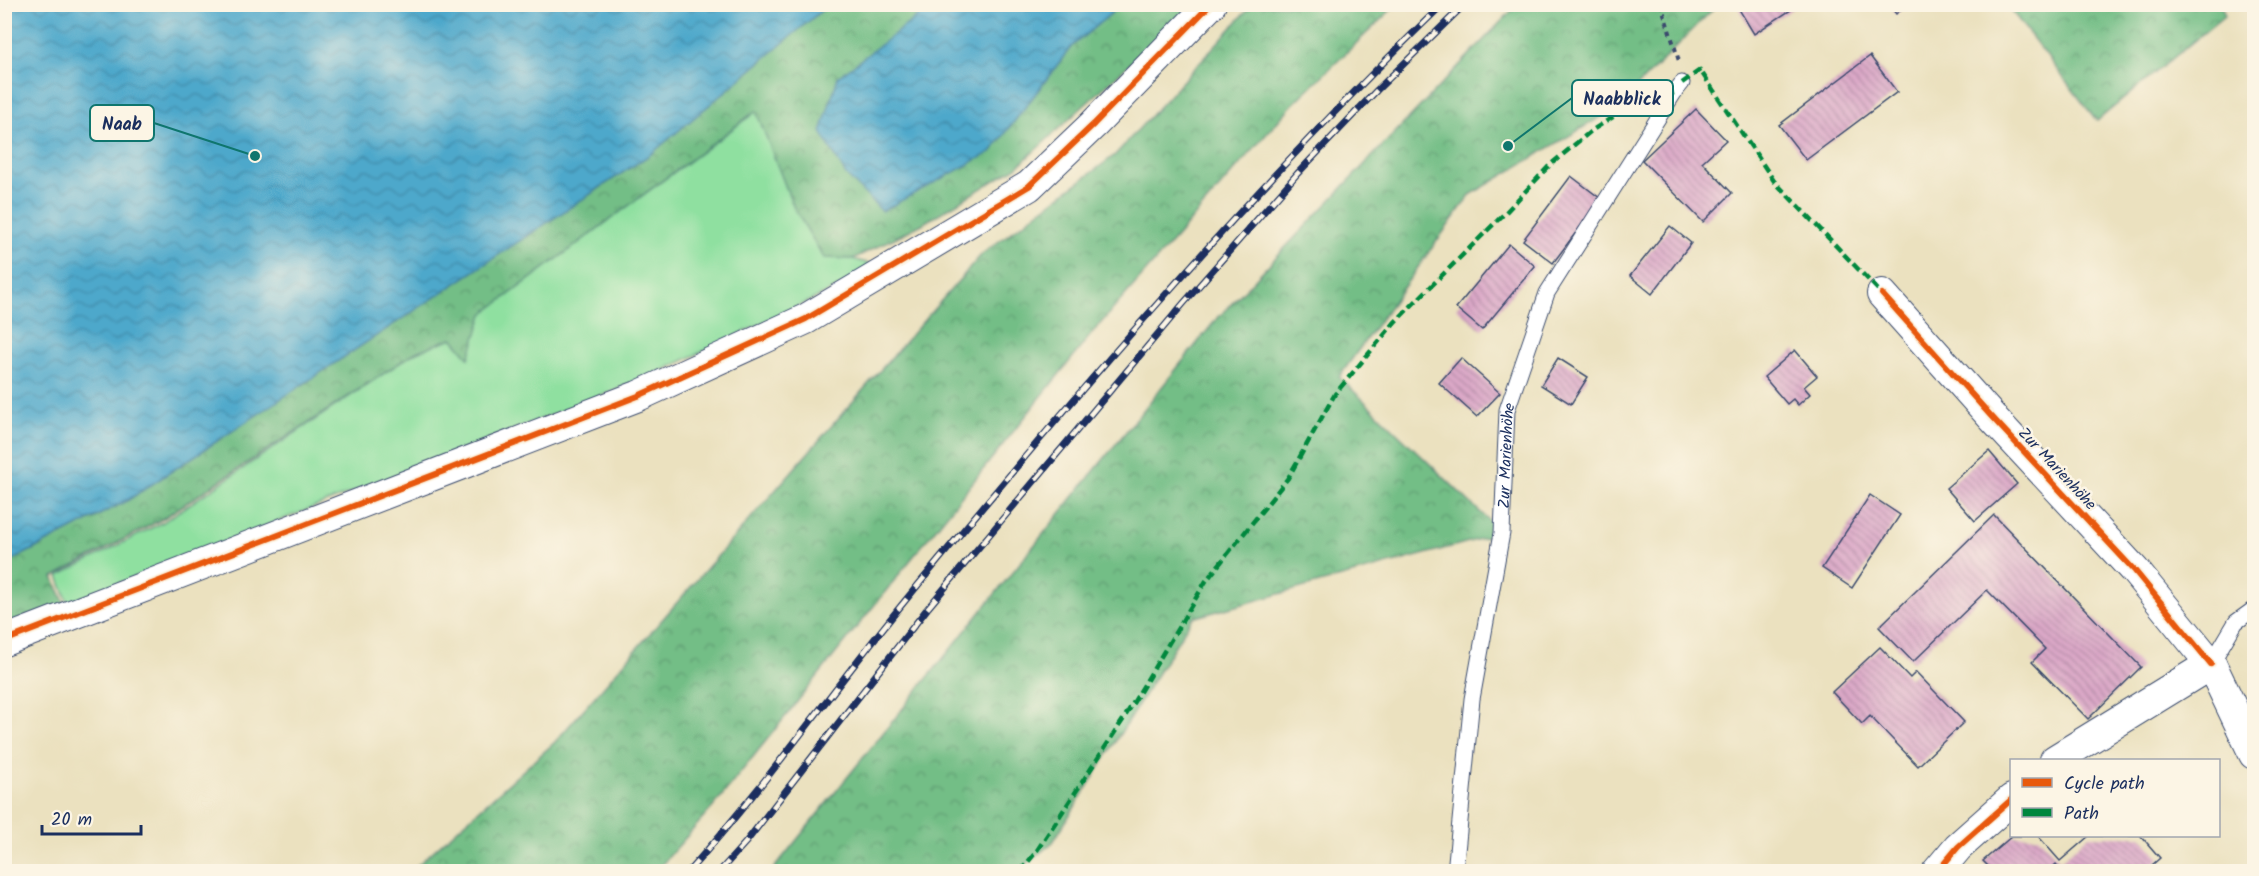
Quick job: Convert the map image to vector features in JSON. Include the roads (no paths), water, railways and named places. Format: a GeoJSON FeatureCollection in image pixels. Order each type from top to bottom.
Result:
{"type":"FeatureCollection","features":[{"type":"Feature","properties":{"kind":"street"},"geometry":{"type":"LineString","coordinates":[[4,641],[638,396],[806,319],[1029,186],[1094,124],[1211,4]]}},
{"type":"Feature","properties":{"kind":"street","name":"Zur Marienhöhe"},"geometry":{"type":"LineString","coordinates":[[1882,294],[1990,416],[2135,570],[2211,664],[2254,754]]}},
{"type":"Feature","properties":{"kind":"street"},"geometry":{"type":"LineString","coordinates":[[2057,759],[2211,664]]}},
{"type":"Feature","properties":{"kind":"street"},"geometry":{"type":"LineString","coordinates":[[1937,872],[1958,847],[2010,801]]}},
{"type":"Feature","properties":{"kind":"lane","name":"Zur Marienhöhe"},"geometry":{"type":"LineString","coordinates":[[1455,872],[1472,699],[1502,533],[1507,410],[1547,293],[1682,83]]}},
{"type":"Feature","properties":{"kind":"lane"},"geometry":{"type":"LineString","coordinates":[[2211,664],[2236,622],[2254,609]]}},
{"type":"Feature","properties":{"kind":"water"},"geometry":{"type":"Polygon","coordinates":[[[5,4],[828,5],[651,154],[128,500],[5,564],[5,4]]]}},
{"type":"Feature","properties":{"kind":"water"},"geometry":{"type":"Polygon","coordinates":[[[934,4],[1121,5],[1071,47],[991,152],[882,211],[846,175],[821,132],[838,77],[934,4]]]}},
{"type":"Feature","properties":{"kind":"railway"},"geometry":{"type":"LineString","coordinates":[[688,872],[745,805],[909,596],[1167,292],[1302,146],[1443,4]]}},
{"type":"Feature","properties":{"kind":"railway"},"geometry":{"type":"LineString","coordinates":[[719,872],[746,842],[927,609],[1183,304],[1297,174],[1377,90],[1465,4]]}},
{"type":"Feature","properties":{"kind":"place","name":"Naabblick"},"geometry":{"type":"Point","coordinates":[1508,146]}},
{"type":"Feature","properties":{"kind":"place","name":"Naab"},"geometry":{"type":"Point","coordinates":[255,156]}}]}
